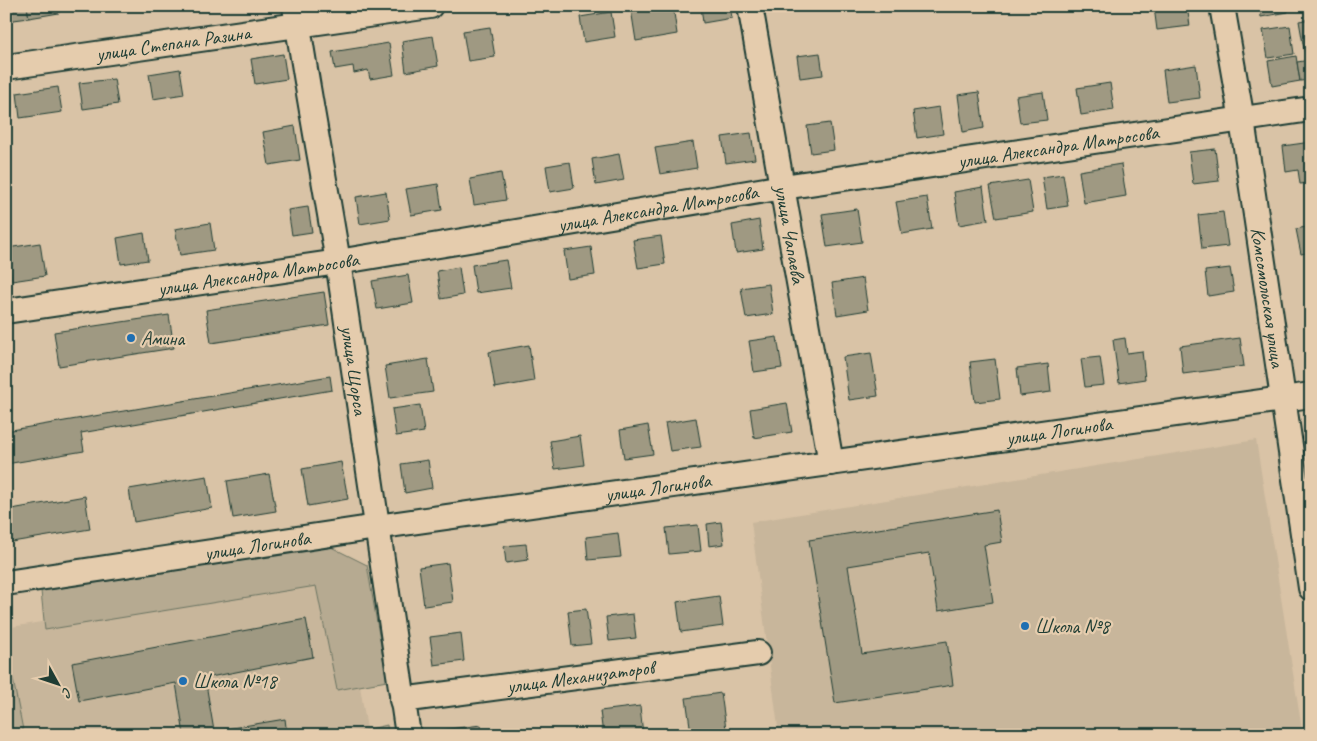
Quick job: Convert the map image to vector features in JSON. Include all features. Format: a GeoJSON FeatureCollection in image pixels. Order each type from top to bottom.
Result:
{"type":"FeatureCollection","features":[{"type":"Feature","properties":{"kind":"street","name":"улица Степана Разина"},"geometry":{"type":"LineString","coordinates":[[6,67],[297,16],[430,6]]}},
{"type":"Feature","properties":{"kind":"street","name":"улица Чапаева"},"geometry":{"type":"LineString","coordinates":[[750,6],[831,463]]}},
{"type":"Feature","properties":{"kind":"street","name":"Комсомольская улица"},"geometry":{"type":"LineString","coordinates":[[1222,6],[1242,120],[1311,588]]}},
{"type":"Feature","properties":{"kind":"street","name":"улица Щорса"},"geometry":{"type":"LineString","coordinates":[[297,16],[338,262],[408,735]]}},
{"type":"Feature","properties":{"kind":"street","name":"улица Александра Матросова"},"geometry":{"type":"LineString","coordinates":[[6,311],[338,262],[782,188],[1311,109]]}},
{"type":"Feature","properties":{"kind":"street","name":"улица Логинова"},"geometry":{"type":"LineString","coordinates":[[6,583],[376,527],[1311,395]]}},
{"type":"Feature","properties":{"kind":"street","name":"улица Механизаторов"},"geometry":{"type":"LineString","coordinates":[[402,700],[758,653]]}},
{"type":"Feature","properties":{"kind":"shaded area","name":"Школа №8"},"geometry":{"type":"Polygon","coordinates":[[[1256,440],[1302,730],[1264,735],[779,735],[751,522],[1256,440]]]}},
{"type":"Feature","properties":{"kind":"shaded area"},"geometry":{"type":"Polygon","coordinates":[[[331,547],[367,565],[387,681],[337,690],[316,586],[45,630],[41,591],[331,547]]]}},
{"type":"Feature","properties":{"kind":"shaded area","name":"Школа №18"},"geometry":{"type":"Polygon","coordinates":[[[341,571],[368,735],[6,735],[6,628],[341,571]]]}},
{"type":"Feature","properties":{"kind":"shaded area"},"geometry":{"type":"Polygon","coordinates":[[[6,644],[24,735],[6,735],[6,644]]]}},
{"type":"Feature","properties":{"kind":"shaded area"},"geometry":{"type":"Polygon","coordinates":[[[387,725],[388,735],[345,735],[387,725]]]}},
{"type":"Feature","properties":{"kind":"building"},"geometry":{"type":"Polygon","coordinates":[[[6,6],[27,6],[29,18],[6,21],[6,6]]]}},
{"type":"Feature","properties":{"kind":"building"},"geometry":{"type":"Polygon","coordinates":[[[27,6],[59,6],[59,13],[29,18],[27,6]]]}},
{"type":"Feature","properties":{"kind":"building"},"geometry":{"type":"Polygon","coordinates":[[[647,6],[673,6],[677,34],[636,41],[631,9],[647,6]]]}},
{"type":"Feature","properties":{"kind":"building"},"geometry":{"type":"Polygon","coordinates":[[[701,6],[730,6],[732,18],[703,23],[701,6]]]}},
{"type":"Feature","properties":{"kind":"building"},"geometry":{"type":"Polygon","coordinates":[[[790,6],[816,6],[816,7],[791,11],[790,6]]]}},
{"type":"Feature","properties":{"kind":"building"},"geometry":{"type":"Polygon","coordinates":[[[1187,6],[1190,26],[1157,30],[1154,7],[1187,6]]]}},
{"type":"Feature","properties":{"kind":"building"},"geometry":{"type":"Polygon","coordinates":[[[1260,6],[1287,6],[1288,12],[1261,17],[1260,6]]]}},
{"type":"Feature","properties":{"kind":"building"},"geometry":{"type":"Polygon","coordinates":[[[611,12],[615,37],[584,42],[580,17],[611,12]]]}},
{"type":"Feature","properties":{"kind":"building"},"geometry":{"type":"Polygon","coordinates":[[[1311,19],[1311,54],[1305,55],[1299,21],[1311,19]]]}},
{"type":"Feature","properties":{"kind":"building"},"geometry":{"type":"Polygon","coordinates":[[[1290,26],[1294,54],[1268,58],[1263,30],[1290,26]]]}},
{"type":"Feature","properties":{"kind":"building"},"geometry":{"type":"Polygon","coordinates":[[[490,27],[495,57],[468,61],[463,31],[490,27]]]}},
{"type":"Feature","properties":{"kind":"building"},"geometry":{"type":"Polygon","coordinates":[[[433,36],[438,66],[406,72],[402,41],[433,36]]]}},
{"type":"Feature","properties":{"kind":"building"},"geometry":{"type":"Polygon","coordinates":[[[389,43],[394,75],[370,79],[368,70],[354,73],[353,66],[335,69],[332,52],[389,43]]]}},
{"type":"Feature","properties":{"kind":"building"},"geometry":{"type":"Polygon","coordinates":[[[820,53],[823,75],[800,78],[797,56],[820,53]]]}},
{"type":"Feature","properties":{"kind":"building"},"geometry":{"type":"Polygon","coordinates":[[[283,54],[287,79],[255,84],[251,59],[283,54]]]}},
{"type":"Feature","properties":{"kind":"building"},"geometry":{"type":"Polygon","coordinates":[[[1296,56],[1300,81],[1272,86],[1268,61],[1296,56]]]}},
{"type":"Feature","properties":{"kind":"building"},"geometry":{"type":"Polygon","coordinates":[[[1311,60],[1311,80],[1300,81],[1297,62],[1311,60]]]}},
{"type":"Feature","properties":{"kind":"building"},"geometry":{"type":"Polygon","coordinates":[[[1196,65],[1200,98],[1167,102],[1163,70],[1196,65]]]}},
{"type":"Feature","properties":{"kind":"building"},"geometry":{"type":"Polygon","coordinates":[[[180,69],[184,94],[153,99],[149,74],[180,69]]]}},
{"type":"Feature","properties":{"kind":"building"},"geometry":{"type":"Polygon","coordinates":[[[114,79],[118,104],[83,109],[79,83],[114,79]]]}},
{"type":"Feature","properties":{"kind":"building"},"geometry":{"type":"Polygon","coordinates":[[[1110,83],[1114,110],[1081,115],[1077,88],[1110,83]]]}},
{"type":"Feature","properties":{"kind":"building"},"geometry":{"type":"Polygon","coordinates":[[[58,87],[62,112],[20,118],[17,93],[58,87]]]}},
{"type":"Feature","properties":{"kind":"building"},"geometry":{"type":"Polygon","coordinates":[[[979,92],[984,128],[963,132],[958,95],[979,92]]]}},
{"type":"Feature","properties":{"kind":"building"},"geometry":{"type":"Polygon","coordinates":[[[1043,92],[1047,120],[1020,123],[1016,96],[1043,92]]]}},
{"type":"Feature","properties":{"kind":"building"},"geometry":{"type":"Polygon","coordinates":[[[939,107],[943,134],[917,138],[913,111],[939,107]]]}},
{"type":"Feature","properties":{"kind":"building"},"geometry":{"type":"Polygon","coordinates":[[[830,123],[834,150],[811,153],[807,126],[830,123]]]}},
{"type":"Feature","properties":{"kind":"building"},"geometry":{"type":"Polygon","coordinates":[[[295,126],[300,160],[269,165],[263,132],[295,126]]]}},
{"type":"Feature","properties":{"kind":"building"},"geometry":{"type":"Polygon","coordinates":[[[751,133],[755,159],[726,163],[722,137],[751,133]]]}},
{"type":"Feature","properties":{"kind":"building"},"geometry":{"type":"Polygon","coordinates":[[[693,142],[697,168],[660,174],[655,148],[693,142]]]}},
{"type":"Feature","properties":{"kind":"building"},"geometry":{"type":"Polygon","coordinates":[[[1311,142],[1311,183],[1300,184],[1298,170],[1286,172],[1283,146],[1311,142]]]}},
{"type":"Feature","properties":{"kind":"building"},"geometry":{"type":"Polygon","coordinates":[[[1215,149],[1219,181],[1193,184],[1189,152],[1215,149]]]}},
{"type":"Feature","properties":{"kind":"building"},"geometry":{"type":"Polygon","coordinates":[[[619,154],[624,180],[596,185],[592,159],[619,154]]]}},
{"type":"Feature","properties":{"kind":"building"},"geometry":{"type":"Polygon","coordinates":[[[570,162],[574,188],[550,192],[546,166],[570,162]]]}},
{"type":"Feature","properties":{"kind":"building"},"geometry":{"type":"Polygon","coordinates":[[[1121,164],[1126,196],[1084,203],[1079,171],[1121,164]]]}},
{"type":"Feature","properties":{"kind":"building"},"geometry":{"type":"Polygon","coordinates":[[[501,173],[506,200],[474,205],[470,179],[501,173]]]}},
{"type":"Feature","properties":{"kind":"building"},"geometry":{"type":"Polygon","coordinates":[[[1063,174],[1068,206],[1047,209],[1042,177],[1063,174]]]}},
{"type":"Feature","properties":{"kind":"building"},"geometry":{"type":"Polygon","coordinates":[[[1028,180],[1033,212],[996,218],[990,186],[1028,180]]]}},
{"type":"Feature","properties":{"kind":"building"},"geometry":{"type":"Polygon","coordinates":[[[438,184],[442,210],[411,215],[406,189],[438,184]]]}},
{"type":"Feature","properties":{"kind":"building"},"geometry":{"type":"Polygon","coordinates":[[[983,187],[988,220],[959,225],[954,192],[983,187]]]}},
{"type":"Feature","properties":{"kind":"building"},"geometry":{"type":"Polygon","coordinates":[[[386,192],[390,219],[360,224],[356,197],[386,192]]]}},
{"type":"Feature","properties":{"kind":"building"},"geometry":{"type":"Polygon","coordinates":[[[927,197],[932,229],[902,234],[896,202],[927,197]]]}},
{"type":"Feature","properties":{"kind":"building"},"geometry":{"type":"Polygon","coordinates":[[[308,207],[312,232],[292,235],[288,210],[308,207]]]}},
{"type":"Feature","properties":{"kind":"building"},"geometry":{"type":"Polygon","coordinates":[[[857,209],[862,242],[827,247],[822,214],[857,209]]]}},
{"type":"Feature","properties":{"kind":"building"},"geometry":{"type":"Polygon","coordinates":[[[1223,212],[1228,246],[1202,249],[1198,215],[1223,212]]]}},
{"type":"Feature","properties":{"kind":"building"},"geometry":{"type":"Polygon","coordinates":[[[759,220],[763,249],[736,253],[732,225],[759,220]]]}},
{"type":"Feature","properties":{"kind":"building"},"geometry":{"type":"Polygon","coordinates":[[[210,223],[214,250],[180,255],[175,229],[210,223]]]}},
{"type":"Feature","properties":{"kind":"building"},"geometry":{"type":"Polygon","coordinates":[[[1311,226],[1311,252],[1301,254],[1296,229],[1311,226]]]}},
{"type":"Feature","properties":{"kind":"building"},"geometry":{"type":"Polygon","coordinates":[[[144,233],[148,260],[121,264],[117,238],[144,233]]]}},
{"type":"Feature","properties":{"kind":"building"},"geometry":{"type":"Polygon","coordinates":[[[661,236],[665,264],[638,268],[633,240],[661,236]]]}},
{"type":"Feature","properties":{"kind":"building"},"geometry":{"type":"Polygon","coordinates":[[[40,243],[45,276],[12,281],[7,248],[40,243]]]}},
{"type":"Feature","properties":{"kind":"building"},"geometry":{"type":"Polygon","coordinates":[[[591,247],[595,275],[568,279],[564,251],[591,247]]]}},
{"type":"Feature","properties":{"kind":"building"},"geometry":{"type":"Polygon","coordinates":[[[506,260],[511,288],[476,293],[472,265],[506,260]]]}},
{"type":"Feature","properties":{"kind":"building"},"geometry":{"type":"Polygon","coordinates":[[[459,267],[463,295],[441,299],[437,271],[459,267]]]}},
{"type":"Feature","properties":{"kind":"building"},"geometry":{"type":"Polygon","coordinates":[[[1230,268],[1234,292],[1208,296],[1205,271],[1230,268]]]}},
{"type":"Feature","properties":{"kind":"building"},"geometry":{"type":"Polygon","coordinates":[[[408,275],[413,303],[377,309],[372,281],[408,275]]]}},
{"type":"Feature","properties":{"kind":"building"},"geometry":{"type":"Polygon","coordinates":[[[863,278],[868,310],[837,315],[832,283],[863,278]]]}},
{"type":"Feature","properties":{"kind":"building"},"geometry":{"type":"Polygon","coordinates":[[[769,284],[773,314],[746,318],[741,288],[769,284]]]}},
{"type":"Feature","properties":{"kind":"building"},"geometry":{"type":"Polygon","coordinates":[[[324,292],[329,325],[211,343],[206,310],[324,292]]]}},
{"type":"Feature","properties":{"kind":"building"},"geometry":{"type":"Polygon","coordinates":[[[169,315],[174,348],[59,366],[54,332],[169,315]]]}},
{"type":"Feature","properties":{"kind":"building"},"geometry":{"type":"Polygon","coordinates":[[[777,337],[782,368],[754,372],[749,341],[777,337]]]}},
{"type":"Feature","properties":{"kind":"building"},"geometry":{"type":"Polygon","coordinates":[[[1125,338],[1127,353],[1142,351],[1145,379],[1119,383],[1113,340],[1125,338]]]}},
{"type":"Feature","properties":{"kind":"building"},"geometry":{"type":"Polygon","coordinates":[[[1240,338],[1244,366],[1183,374],[1180,346],[1240,338]]]}},
{"type":"Feature","properties":{"kind":"building"},"geometry":{"type":"Polygon","coordinates":[[[529,345],[534,381],[495,388],[489,352],[529,345]]]}},
{"type":"Feature","properties":{"kind":"building"},"geometry":{"type":"Polygon","coordinates":[[[871,353],[878,396],[849,400],[843,357],[871,353]]]}},
{"type":"Feature","properties":{"kind":"building"},"geometry":{"type":"Polygon","coordinates":[[[1100,357],[1104,385],[1085,387],[1081,359],[1100,357]]]}},
{"type":"Feature","properties":{"kind":"building"},"geometry":{"type":"Polygon","coordinates":[[[428,359],[433,392],[390,398],[385,366],[428,359]]]}},
{"type":"Feature","properties":{"kind":"building"},"geometry":{"type":"Polygon","coordinates":[[[995,359],[1000,399],[975,402],[970,362],[995,359]]]}},
{"type":"Feature","properties":{"kind":"building"},"geometry":{"type":"Polygon","coordinates":[[[1048,364],[1051,392],[1020,396],[1017,368],[1048,364]]]}},
{"type":"Feature","properties":{"kind":"building"},"geometry":{"type":"Polygon","coordinates":[[[330,376],[332,390],[81,433],[84,451],[6,464],[6,431],[330,376]]]}},
{"type":"Feature","properties":{"kind":"building"},"geometry":{"type":"Polygon","coordinates":[[[787,403],[792,432],[754,438],[750,409],[787,403]]]}},
{"type":"Feature","properties":{"kind":"building"},"geometry":{"type":"Polygon","coordinates":[[[420,405],[424,432],[396,436],[392,409],[420,405]]]}},
{"type":"Feature","properties":{"kind":"building"},"geometry":{"type":"Polygon","coordinates":[[[696,418],[701,447],[670,451],[665,423],[696,418]]]}},
{"type":"Feature","properties":{"kind":"building"},"geometry":{"type":"Polygon","coordinates":[[[648,425],[653,454],[624,458],[620,430],[648,425]]]}},
{"type":"Feature","properties":{"kind":"building"},"geometry":{"type":"Polygon","coordinates":[[[580,436],[584,465],[555,469],[550,441],[580,436]]]}},
{"type":"Feature","properties":{"kind":"building"},"geometry":{"type":"Polygon","coordinates":[[[428,460],[432,488],[405,493],[401,464],[428,460]]]}},
{"type":"Feature","properties":{"kind":"building"},"geometry":{"type":"Polygon","coordinates":[[[341,462],[348,499],[308,506],[302,469],[341,462]]]}},
{"type":"Feature","properties":{"kind":"building"},"geometry":{"type":"Polygon","coordinates":[[[269,474],[276,511],[233,518],[227,481],[269,474]]]}},
{"type":"Feature","properties":{"kind":"building"},"geometry":{"type":"Polygon","coordinates":[[[207,476],[212,508],[134,522],[129,489],[207,476]]]}},
{"type":"Feature","properties":{"kind":"building"},"geometry":{"type":"Polygon","coordinates":[[[85,496],[90,529],[6,543],[6,510],[85,496]]]}},
{"type":"Feature","properties":{"kind":"building"},"geometry":{"type":"Polygon","coordinates":[[[997,510],[1002,542],[984,545],[993,602],[938,611],[929,553],[848,566],[862,654],[947,641],[953,685],[835,703],[809,540],[997,510]]]}},
{"type":"Feature","properties":{"kind":"building"},"geometry":{"type":"Polygon","coordinates":[[[721,522],[724,544],[709,546],[707,524],[721,522]]]}},
{"type":"Feature","properties":{"kind":"building"},"geometry":{"type":"Polygon","coordinates":[[[698,525],[701,551],[669,554],[666,528],[698,525]]]}},
{"type":"Feature","properties":{"kind":"building"},"geometry":{"type":"Polygon","coordinates":[[[618,533],[621,557],[588,560],[586,537],[618,533]]]}},
{"type":"Feature","properties":{"kind":"building"},"geometry":{"type":"Polygon","coordinates":[[[526,544],[528,560],[506,563],[504,546],[526,544]]]}},
{"type":"Feature","properties":{"kind":"building"},"geometry":{"type":"Polygon","coordinates":[[[448,563],[453,602],[424,606],[419,567],[448,563]]]}},
{"type":"Feature","properties":{"kind":"building"},"geometry":{"type":"Polygon","coordinates":[[[719,596],[723,626],[681,632],[677,602],[719,596]]]}},
{"type":"Feature","properties":{"kind":"building"},"geometry":{"type":"Polygon","coordinates":[[[586,609],[591,644],[572,646],[568,611],[586,609]]]}},
{"type":"Feature","properties":{"kind":"building"},"geometry":{"type":"Polygon","coordinates":[[[633,614],[636,638],[609,641],[606,617],[633,614]]]}},
{"type":"Feature","properties":{"kind":"building"},"geometry":{"type":"Polygon","coordinates":[[[306,619],[313,657],[205,678],[214,731],[285,719],[287,735],[184,735],[176,683],[79,701],[72,663],[306,619]]]}},
{"type":"Feature","properties":{"kind":"building"},"geometry":{"type":"Polygon","coordinates":[[[461,633],[464,661],[434,665],[430,637],[461,633]]]}},
{"type":"Feature","properties":{"kind":"building"},"geometry":{"type":"Polygon","coordinates":[[[721,693],[726,729],[691,733],[686,698],[721,693]]]}},
{"type":"Feature","properties":{"kind":"building"},"geometry":{"type":"Polygon","coordinates":[[[640,706],[643,735],[603,735],[600,711],[640,706]]]}},
{"type":"Feature","properties":{"kind":"building"},"geometry":{"type":"Polygon","coordinates":[[[481,725],[482,735],[441,735],[441,730],[481,725]]]}},
{"type":"Feature","properties":{"kind":"place","name":"Амина"},"geometry":{"type":"Point","coordinates":[131,338]}},
{"type":"Feature","properties":{"kind":"place","name":"Школа №8"},"geometry":{"type":"Point","coordinates":[1025,626]}},
{"type":"Feature","properties":{"kind":"place","name":"Школа №18"},"geometry":{"type":"Point","coordinates":[183,681]}}]}
